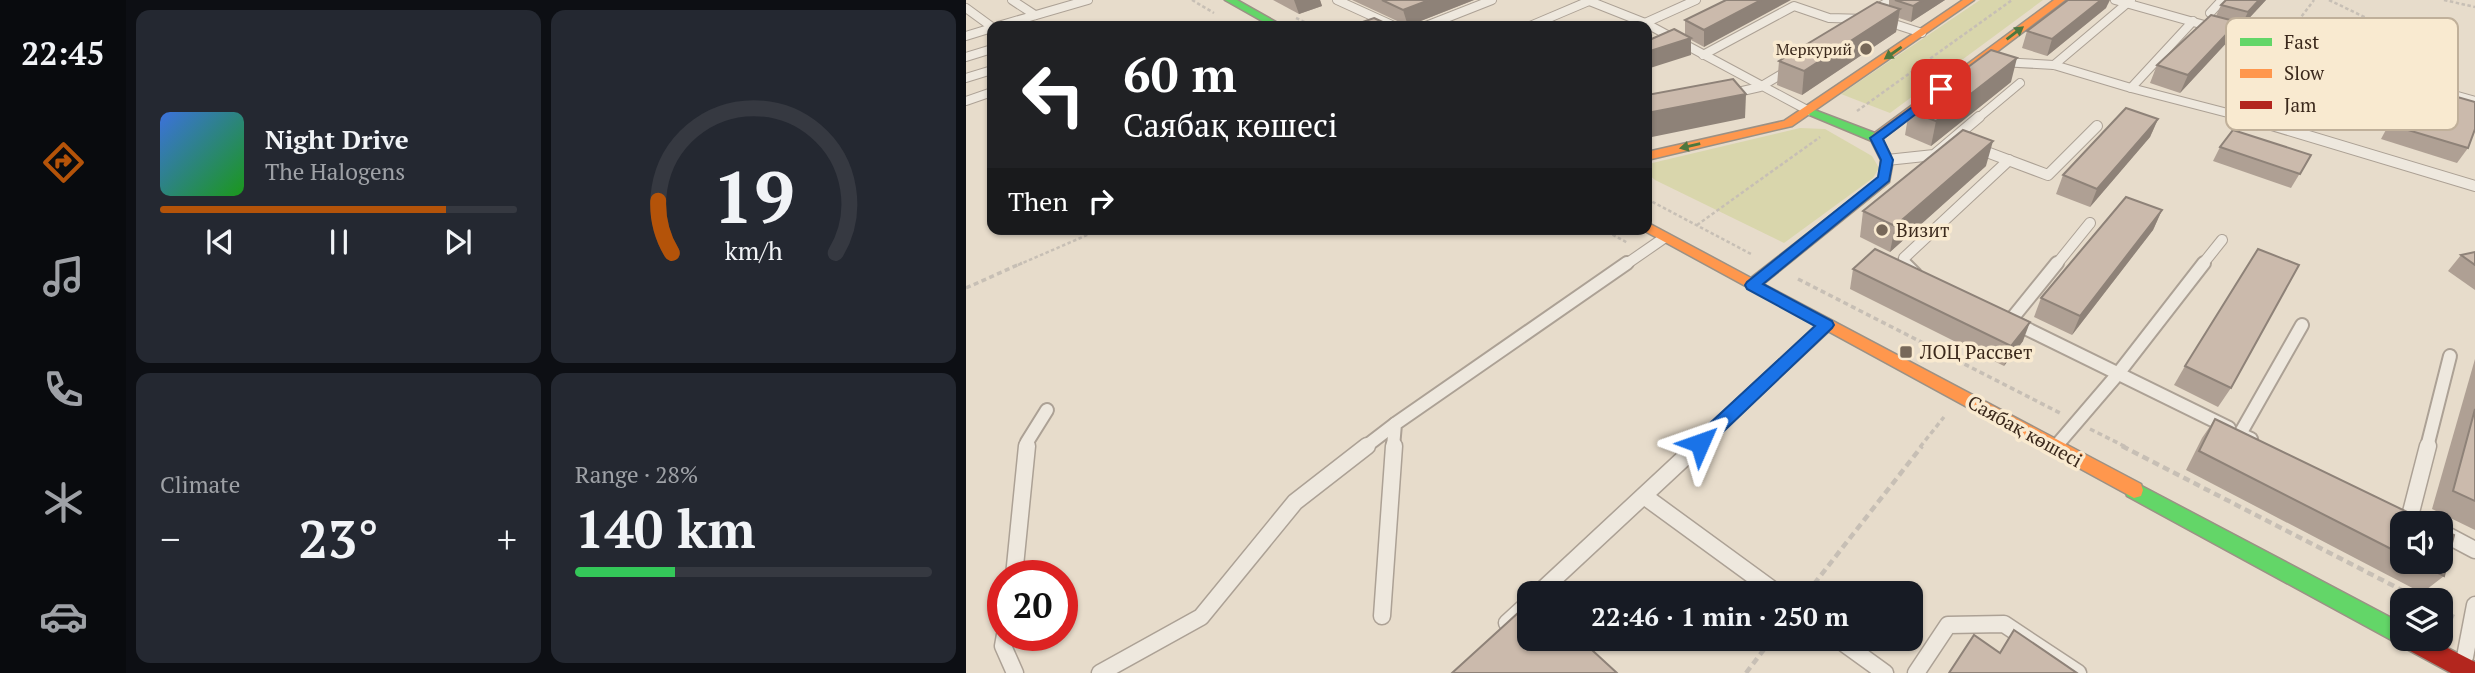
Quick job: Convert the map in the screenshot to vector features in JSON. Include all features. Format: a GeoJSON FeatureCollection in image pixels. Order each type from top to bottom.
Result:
{"type":"FeatureCollection","features":[{"type":"Feature","properties":{"kind":"street"},"geometry":{"type":"LineString","coordinates":[[1230,0],[1269,21]]}},
{"type":"Feature","properties":{"kind":"street"},"geometry":{"type":"LineString","coordinates":[[1652,155],[1788,124],[1969,0]]}},
{"type":"Feature","properties":{"kind":"street"},"geometry":{"type":"LineString","coordinates":[[1876,138],[2060,0]]}},
{"type":"Feature","properties":{"kind":"street"},"geometry":{"type":"LineString","coordinates":[[1752,285],[1885,178],[1887,160],[1876,138],[1809,111]]}},
{"type":"Feature","properties":{"kind":"street","name":"Саябақ көшесі"},"geometry":{"type":"LineString","coordinates":[[1652,231],[2390,628]]}},
{"type":"Feature","properties":{"kind":"street"},"geometry":{"type":"LineString","coordinates":[[2432,651],[2468,670]]}},
{"type":"Feature","properties":{"kind":"lane"},"geometry":{"type":"LineString","coordinates":[[1012,0],[1035,15]]}},
{"type":"Feature","properties":{"kind":"lane"},"geometry":{"type":"LineString","coordinates":[[1015,21],[1088,0]]}},
{"type":"Feature","properties":{"kind":"lane"},"geometry":{"type":"LineString","coordinates":[[1337,0],[1383,21]]}},
{"type":"Feature","properties":{"kind":"lane"},"geometry":{"type":"LineString","coordinates":[[1439,21],[1492,0]]}},
{"type":"Feature","properties":{"kind":"lane"},"geometry":{"type":"LineString","coordinates":[[1541,21],[1588,0],[1640,21]]}},
{"type":"Feature","properties":{"kind":"lane"},"geometry":{"type":"LineString","coordinates":[[1649,21],[1696,0]]}},
{"type":"Feature","properties":{"kind":"lane"},"geometry":{"type":"LineString","coordinates":[[1871,18],[1872,11],[1891,0]]}},
{"type":"Feature","properties":{"kind":"lane"},"geometry":{"type":"LineString","coordinates":[[2115,0],[2226,31]]}},
{"type":"Feature","properties":{"kind":"lane"},"geometry":{"type":"LineString","coordinates":[[2210,13],[2222,0]]}},
{"type":"Feature","properties":{"kind":"lane"},"geometry":{"type":"LineString","coordinates":[[2054,65],[2129,2]]}},
{"type":"Feature","properties":{"kind":"lane"},"geometry":{"type":"LineString","coordinates":[[1703,55],[1794,6],[1829,18],[1871,18],[1922,33]]}},
{"type":"Feature","properties":{"kind":"lane"},"geometry":{"type":"LineString","coordinates":[[966,8],[987,24]]}},
{"type":"Feature","properties":{"kind":"lane"},"geometry":{"type":"LineString","coordinates":[[966,19],[976,16]]}},
{"type":"Feature","properties":{"kind":"lane"},"geometry":{"type":"LineString","coordinates":[[1858,26],[1871,18]]}},
{"type":"Feature","properties":{"kind":"lane"},"geometry":{"type":"LineString","coordinates":[[2131,88],[2193,21]]}},
{"type":"Feature","properties":{"kind":"lane"},"geometry":{"type":"LineString","coordinates":[[1652,28],[1670,41],[1703,55],[1809,111]]}},
{"type":"Feature","properties":{"kind":"lane"},"geometry":{"type":"LineString","coordinates":[[966,36],[987,29]]}},
{"type":"Feature","properties":{"kind":"lane"},"geometry":{"type":"LineString","coordinates":[[966,57],[987,51]]}},
{"type":"Feature","properties":{"kind":"lane"},"geometry":{"type":"LineString","coordinates":[[1984,57],[2006,64],[2054,65],[2226,112]]}},
{"type":"Feature","properties":{"kind":"lane"},"geometry":{"type":"LineString","coordinates":[[1723,96],[1760,87],[1804,60]]}},
{"type":"Feature","properties":{"kind":"lane"},"geometry":{"type":"LineString","coordinates":[[966,78],[987,72]]}},
{"type":"Feature","properties":{"kind":"lane"},"geometry":{"type":"LineString","coordinates":[[1887,160],[1934,155],[2021,83]]}},
{"type":"Feature","properties":{"kind":"lane"},"geometry":{"type":"LineString","coordinates":[[966,101],[987,94]]}},
{"type":"Feature","properties":{"kind":"lane"},"geometry":{"type":"LineString","coordinates":[[2458,96],[2475,101]]}},
{"type":"Feature","properties":{"kind":"lane"},"geometry":{"type":"LineString","coordinates":[[1953,139],[2048,176],[2097,126]]}},
{"type":"Feature","properties":{"kind":"lane"},"geometry":{"type":"LineString","coordinates":[[2294,130],[2475,186]]}},
{"type":"Feature","properties":{"kind":"lane"},"geometry":{"type":"LineString","coordinates":[[1925,279],[1904,265],[1904,258],[2009,160]]}},
{"type":"Feature","properties":{"kind":"lane"},"geometry":{"type":"LineString","coordinates":[[2090,223],[2004,318],[2264,446]]}},
{"type":"Feature","properties":{"kind":"lane"},"geometry":{"type":"LineString","coordinates":[[1100,673],[1201,617],[1295,502],[1395,424],[1664,238]]}},
{"type":"Feature","properties":{"kind":"lane"},"geometry":{"type":"LineString","coordinates":[[2055,448],[2117,375],[2222,240]]}},
{"type":"Feature","properties":{"kind":"lane"},"geometry":{"type":"LineString","coordinates":[[1552,581],[1826,325]]}},
{"type":"Feature","properties":{"kind":"lane"},"geometry":{"type":"LineString","coordinates":[[2240,434],[2302,325]]}},
{"type":"Feature","properties":{"kind":"lane"},"geometry":{"type":"LineString","coordinates":[[2405,511],[2450,356]]}},
{"type":"Feature","properties":{"kind":"lane"},"geometry":{"type":"LineString","coordinates":[[1016,560],[1027,442],[1046,410]]}},
{"type":"Feature","properties":{"kind":"lane"},"geometry":{"type":"LineString","coordinates":[[1382,616],[1395,424]]}},
{"type":"Feature","properties":{"kind":"lane"},"geometry":{"type":"LineString","coordinates":[[1644,496],[1761,581]]}},
{"type":"Feature","properties":{"kind":"lane"},"geometry":{"type":"LineString","coordinates":[[2453,538],[2475,550]]}},
{"type":"Feature","properties":{"kind":"lane"},"geometry":{"type":"LineString","coordinates":[[2468,670],[2475,605]]}},
{"type":"Feature","properties":{"kind":"lane"},"geometry":{"type":"LineString","coordinates":[[1491,637],[1517,614]]}},
{"type":"Feature","properties":{"kind":"lane"},"geometry":{"type":"LineString","coordinates":[[1916,673],[1948,625],[2004,624],[2078,673]]}},
{"type":"Feature","properties":{"kind":"lane"},"geometry":{"type":"LineString","coordinates":[[1005,651],[1015,673]]}},
{"type":"Feature","properties":{"kind":"lane"},"geometry":{"type":"LineString","coordinates":[[1855,651],[1885,673]]}},
{"type":"Feature","properties":{"kind":"path"},"geometry":{"type":"LineString","coordinates":[[2300,18],[2314,0]]}},
{"type":"Feature","properties":{"kind":"path"},"geometry":{"type":"LineString","coordinates":[[2329,0],[2366,18]]}},
{"type":"Feature","properties":{"kind":"path"},"geometry":{"type":"LineString","coordinates":[[2444,0],[2475,7]]}},
{"type":"Feature","properties":{"kind":"path"},"geometry":{"type":"LineString","coordinates":[[1652,202],[2398,588]]}},
{"type":"Feature","properties":{"kind":"path"},"geometry":{"type":"LineString","coordinates":[[966,288],[1087,235]]}},
{"type":"Feature","properties":{"kind":"path"},"geometry":{"type":"LineString","coordinates":[[1816,581],[1961,396]]}},
{"type":"Feature","properties":{"kind":"path"},"geometry":{"type":"LineString","coordinates":[[1746,673],[1763,651]]}},
{"type":"Feature","properties":{"kind":"shaded area"},"geometry":{"type":"Polygon","coordinates":[[[1980,0],[2043,0],[1890,113],[1841,94],[1980,0]]]}},
{"type":"Feature","properties":{"kind":"shaded area"},"geometry":{"type":"Polygon","coordinates":[[[1800,128],[1825,129],[1872,156],[1879,168],[1873,178],[1784,243],[1655,180],[1652,177],[1652,163],[1800,128]]]}},
{"type":"Feature","properties":{"kind":"building"},"geometry":{"type":"Polygon","coordinates":[[[1382,0],[1429,0],[1403,10],[1382,0]]]}},
{"type":"Feature","properties":{"kind":"building"},"geometry":{"type":"Polygon","coordinates":[[[1726,0],[1761,0],[1704,30],[1685,20],[1726,0]]]}},
{"type":"Feature","properties":{"kind":"building"},"geometry":{"type":"Polygon","coordinates":[[[1895,0],[1923,0],[1913,6],[1895,0]]]}},
{"type":"Feature","properties":{"kind":"building"},"geometry":{"type":"Polygon","coordinates":[[[2068,0],[2101,0],[2052,39],[2027,31],[2068,0]]]}},
{"type":"Feature","properties":{"kind":"building"},"geometry":{"type":"Polygon","coordinates":[[[2226,0],[2259,0],[2248,12],[2221,5],[2226,0]]]}},
{"type":"Feature","properties":{"kind":"building"},"geometry":{"type":"Polygon","coordinates":[[[1877,2],[1900,9],[1804,71],[1779,61],[1877,2]]]}},
{"type":"Feature","properties":{"kind":"building"},"geometry":{"type":"Polygon","coordinates":[[[2211,15],[2226,19],[2226,35],[2188,75],[2157,65],[2211,15]]]}},
{"type":"Feature","properties":{"kind":"building"},"geometry":{"type":"Polygon","coordinates":[[[1674,29],[1691,38],[1652,50],[1652,39],[1674,29]]]}},
{"type":"Feature","properties":{"kind":"building"},"geometry":{"type":"Polygon","coordinates":[[[1991,50],[2017,58],[1936,121],[1909,111],[1991,50]]]}},
{"type":"Feature","properties":{"kind":"building"},"geometry":{"type":"Polygon","coordinates":[[[1733,79],[1746,94],[1652,112],[1652,94],[1733,79]]]}},
{"type":"Feature","properties":{"kind":"building"},"geometry":{"type":"Polygon","coordinates":[[[2458,97],[2475,102],[2475,129],[2468,148],[2408,130],[2458,130],[2458,97]]]}},
{"type":"Feature","properties":{"kind":"building"},"geometry":{"type":"Polygon","coordinates":[[[2126,108],[2158,119],[2097,189],[2063,175],[2126,108]]]}},
{"type":"Feature","properties":{"kind":"building"},"geometry":{"type":"Polygon","coordinates":[[[1963,130],[1993,141],[1895,226],[1863,211],[1963,130]]]}},
{"type":"Feature","properties":{"kind":"building"},"geometry":{"type":"Polygon","coordinates":[[[2233,130],[2311,155],[2300,174],[2220,147],[2233,130]]]}},
{"type":"Feature","properties":{"kind":"building"},"geometry":{"type":"Polygon","coordinates":[[[2126,197],[2162,210],[2080,316],[2041,298],[2126,197]]]}},
{"type":"Feature","properties":{"kind":"building"},"geometry":{"type":"Polygon","coordinates":[[[1875,249],[2030,322],[2011,346],[1853,269],[1875,249]]]}},
{"type":"Feature","properties":{"kind":"building"},"geometry":{"type":"Polygon","coordinates":[[[2258,249],[2299,265],[2231,388],[2185,366],[2258,249]]]}},
{"type":"Feature","properties":{"kind":"building"},"geometry":{"type":"Polygon","coordinates":[[[2475,252],[2475,265],[2461,255],[2475,252]]]}},
{"type":"Feature","properties":{"kind":"building"},"geometry":{"type":"Polygon","coordinates":[[[2475,409],[2475,501],[2453,491],[2475,409]]]}},
{"type":"Feature","properties":{"kind":"building"},"geometry":{"type":"Polygon","coordinates":[[[2215,419],[2405,511],[2390,511],[2390,548],[2199,451],[2215,419]]]}},
{"type":"Feature","properties":{"kind":"building"},"geometry":{"type":"Polygon","coordinates":[[[1517,614],[1517,651],[1593,651],[1617,673],[1452,673],[1517,614]]]}},
{"type":"Feature","properties":{"kind":"building"},"geometry":{"type":"Polygon","coordinates":[[[2014,630],[2077,673],[1949,673],[1974,635],[2000,653],[2014,630]]]}},
{"type":"Feature","properties":{"kind":"traffic: fast"},"geometry":{"type":"LineString","coordinates":[[1230,0],[1269,21]]}},
{"type":"Feature","properties":{"kind":"traffic: fast"},"geometry":{"type":"LineString","coordinates":[[1809,111],[1876,138]]}},
{"type":"Feature","properties":{"kind":"traffic: fast"},"geometry":{"type":"LineString","coordinates":[[2134,490],[2390,628]]}},
{"type":"Feature","properties":{"kind":"traffic: slow"},"geometry":{"type":"LineString","coordinates":[[1652,155],[1788,124],[1969,0]]}},
{"type":"Feature","properties":{"kind":"traffic: slow"},"geometry":{"type":"LineString","coordinates":[[1752,285],[1885,179],[1887,160],[1876,138],[2060,0]]}},
{"type":"Feature","properties":{"kind":"traffic: slow"},"geometry":{"type":"LineString","coordinates":[[1652,231],[2134,490]]}},
{"type":"Feature","properties":{"kind":"traffic: jam"},"geometry":{"type":"LineString","coordinates":[[2432,651],[2473,673]]}},
{"type":"Feature","properties":{"kind":"place","name":"Меркурий"},"geometry":{"type":"Point","coordinates":[1866,49]}},
{"type":"Feature","properties":{"kind":"place","name":"Визит"},"geometry":{"type":"Point","coordinates":[1882,230]}},
{"type":"Feature","properties":{"kind":"place","name":"ЛОЦ Рассвет"},"geometry":{"type":"Point","coordinates":[1906,352]}},
{"type":"Feature","properties":{"kind":"route"},"geometry":{"type":"LineString","coordinates":[[1700,443],[1826,325],[1752,285],[1885,178],[1887,160],[1876,138],[1941,89]]}}]}
